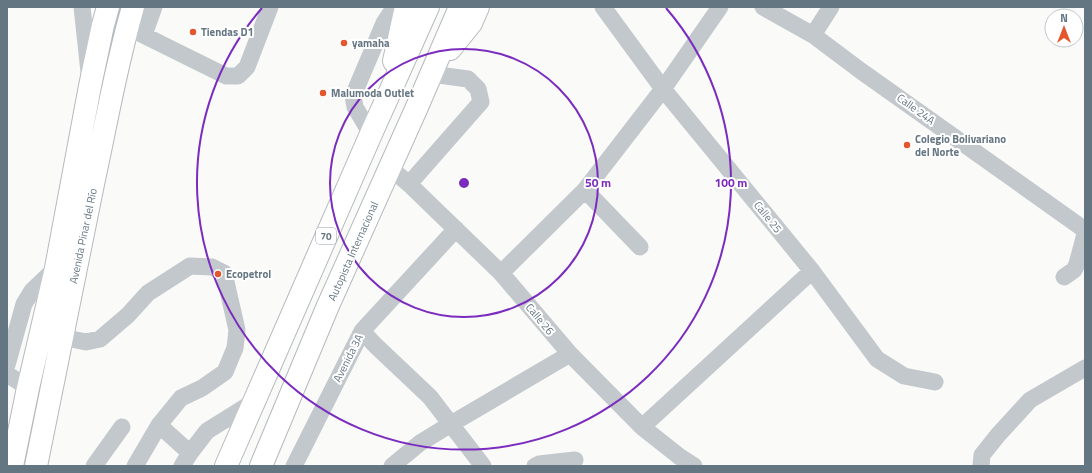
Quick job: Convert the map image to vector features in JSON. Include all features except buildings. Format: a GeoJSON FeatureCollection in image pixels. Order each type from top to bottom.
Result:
{"type":"FeatureCollection","features":[{"type":"Feature","properties":{"kind":"main road","name":"Avenida Pinar del Río"},"geometry":{"type":"LineString","coordinates":[[12,466],[12,444],[28,388],[56,268],[90,86],[108,7]]}},
{"type":"Feature","properties":{"kind":"main road"},"geometry":{"type":"LineString","coordinates":[[384,106],[406,7]]}},
{"type":"Feature","properties":{"kind":"main road","name":"70"},"geometry":{"type":"LineString","coordinates":[[226,466],[428,7]]}},
{"type":"Feature","properties":{"kind":"main road","name":"Autopista Internacional"},"geometry":{"type":"LineString","coordinates":[[261,466],[327,308],[417,108],[460,7]]}},
{"type":"Feature","properties":{"kind":"main road"},"geometry":{"type":"LineString","coordinates":[[431,74],[471,23],[478,7]]}},
{"type":"Feature","properties":{"kind":"main road","name":"Avenida Pinar del Río"},"geometry":{"type":"LineString","coordinates":[[36,466],[62,337],[135,23]]}},
{"type":"Feature","properties":{"kind":"street"},"geometry":{"type":"LineString","coordinates":[[82,7],[90,86]]}},
{"type":"Feature","properties":{"kind":"street"},"geometry":{"type":"LineString","coordinates":[[154,7],[135,23],[226,76],[238,76],[247,67],[270,7]]}},
{"type":"Feature","properties":{"kind":"street"},"geometry":{"type":"LineString","coordinates":[[371,134],[355,107],[353,96],[384,24],[390,14],[400,7]]}},
{"type":"Feature","properties":{"kind":"street","name":"Calle 25"},"geometry":{"type":"LineString","coordinates":[[603,7],[663,89],[812,271],[877,359],[904,376],[935,382]]}},
{"type":"Feature","properties":{"kind":"street"},"geometry":{"type":"LineString","coordinates":[[501,273],[586,190],[663,89],[720,7]]}},
{"type":"Feature","properties":{"kind":"street","name":"Calle 24A"},"geometry":{"type":"LineString","coordinates":[[763,7],[813,35],[1085,230]]}},
{"type":"Feature","properties":{"kind":"street"},"geometry":{"type":"LineString","coordinates":[[813,35],[831,7]]}},
{"type":"Feature","properties":{"kind":"street"},"geometry":{"type":"LineString","coordinates":[[409,184],[481,102],[478,89],[468,79],[431,74]]}},
{"type":"Feature","properties":{"kind":"street","name":"Calle 26"},"geometry":{"type":"LineString","coordinates":[[390,168],[409,184],[501,273],[570,354],[642,427],[680,457],[694,466]]}},
{"type":"Feature","properties":{"kind":"street"},"geometry":{"type":"LineString","coordinates":[[586,190],[640,247]]}},
{"type":"Feature","properties":{"kind":"street","name":"Avenida 3A"},"geometry":{"type":"LineString","coordinates":[[294,466],[362,331],[456,229]]}},
{"type":"Feature","properties":{"kind":"street"},"geometry":{"type":"LineString","coordinates":[[1064,277],[1074,270],[1077,264],[1085,234]]}},
{"type":"Feature","properties":{"kind":"street"},"geometry":{"type":"LineString","coordinates":[[62,337],[86,342],[100,339],[128,314],[148,293],[190,266],[212,267],[224,272],[237,330],[235,348],[225,372],[202,388],[181,398],[159,424],[135,466]]}},
{"type":"Feature","properties":{"kind":"street"},"geometry":{"type":"LineString","coordinates":[[7,365],[24,304],[32,291],[56,268]]}},
{"type":"Feature","properties":{"kind":"street"},"geometry":{"type":"LineString","coordinates":[[642,427],[812,271]]}},
{"type":"Feature","properties":{"kind":"street"},"geometry":{"type":"LineString","coordinates":[[362,331],[430,397],[483,466]]}},
{"type":"Feature","properties":{"kind":"street"},"geometry":{"type":"LineString","coordinates":[[392,466],[420,444],[451,424],[570,354]]}},
{"type":"Feature","properties":{"kind":"street"},"geometry":{"type":"LineString","coordinates":[[981,466],[982,455],[1030,400],[1085,368]]}},
{"type":"Feature","properties":{"kind":"street"},"geometry":{"type":"LineString","coordinates":[[7,374],[28,388]]}},
{"type":"Feature","properties":{"kind":"street"},"geometry":{"type":"LineString","coordinates":[[159,424],[186,459],[207,431],[255,401]]}},
{"type":"Feature","properties":{"kind":"street"},"geometry":{"type":"LineString","coordinates":[[94,466],[122,427]]}},
{"type":"Feature","properties":{"kind":"street"},"geometry":{"type":"LineString","coordinates":[[535,466],[539,464],[574,460]]}},
{"type":"Feature","properties":{"kind":"place","name":"Tiendas D1"},"geometry":{"type":"Point","coordinates":[193,32]}},
{"type":"Feature","properties":{"kind":"place","name":"yamaha"},"geometry":{"type":"Point","coordinates":[344,43]}},
{"type":"Feature","properties":{"kind":"place","name":"Malumoda Outlet"},"geometry":{"type":"Point","coordinates":[323,93]}},
{"type":"Feature","properties":{"kind":"place","name":"Colegio Bolivariano del Norte"},"geometry":{"type":"Point","coordinates":[907,145]}},
{"type":"Feature","properties":{"kind":"place","name":"Ecopetrol"},"geometry":{"type":"Point","coordinates":[218,274]}}]}
